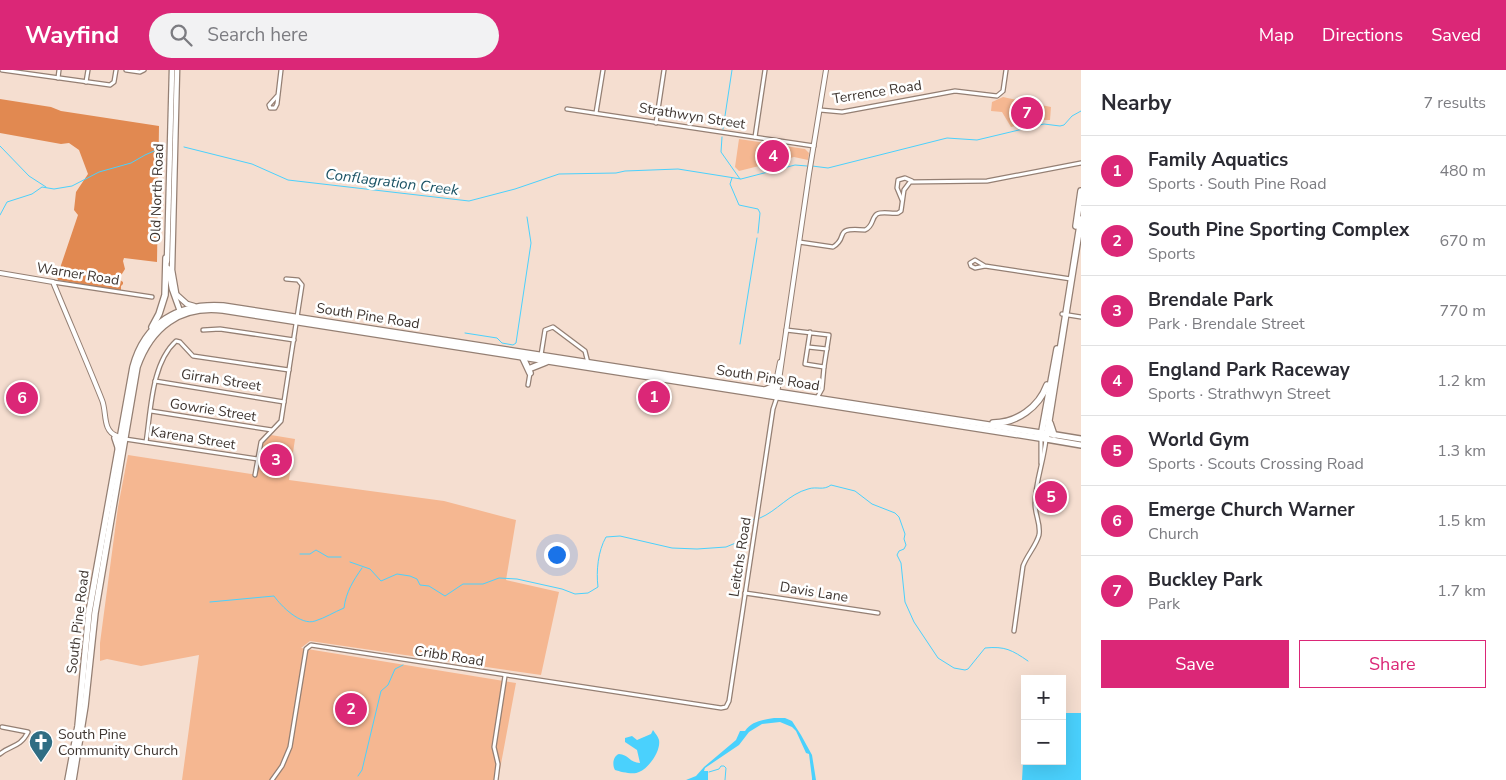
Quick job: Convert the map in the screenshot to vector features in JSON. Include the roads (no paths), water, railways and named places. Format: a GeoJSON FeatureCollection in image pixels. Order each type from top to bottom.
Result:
{"type":"FeatureCollection","features":[{"type":"Feature","properties":{"kind":"highway"},"geometry":{"type":"LineString","coordinates":[[1070,279],[1081,191]]}},
{"type":"Feature","properties":{"kind":"highway"},"geometry":{"type":"LineString","coordinates":[[1044,436],[1048,422],[1081,219]]}},
{"type":"Feature","properties":{"kind":"highway"},"geometry":{"type":"LineString","coordinates":[[148,335],[160,314],[164,302],[166,258]]}},
{"type":"Feature","properties":{"kind":"highway","name":"South Pine Road"},"geometry":{"type":"LineString","coordinates":[[73,780],[86,706],[95,613],[115,491],[120,439],[134,363],[140,347],[148,335],[164,319],[194,306],[223,306],[523,358],[540,355],[702,383],[986,424],[1044,436]]}},
{"type":"Feature","properties":{"kind":"highway","name":"South Pine Road"},"geometry":{"type":"LineString","coordinates":[[68,780],[79,718],[89,612],[120,439],[137,367],[142,352],[158,330],[182,312],[216,310],[297,319],[533,357],[548,362],[652,375]]}},
{"type":"Feature","properties":{"kind":"highway"},"geometry":{"type":"LineString","coordinates":[[1044,436],[1051,377],[1064,315]]}},
{"type":"Feature","properties":{"kind":"highway"},"geometry":{"type":"LineString","coordinates":[[523,358],[531,371],[548,362]]}},
{"type":"Feature","properties":{"kind":"highway"},"geometry":{"type":"LineString","coordinates":[[986,424],[1009,421],[1023,414],[1041,397],[1051,377]]}},
{"type":"Feature","properties":{"kind":"highway","name":"South Pine Road"},"geometry":{"type":"LineString","coordinates":[[702,383],[1044,436]]}},
{"type":"Feature","properties":{"kind":"highway"},"geometry":{"type":"LineString","coordinates":[[1048,422],[1054,435]]}},
{"type":"Feature","properties":{"kind":"main road","name":"Old North Road"},"geometry":{"type":"LineString","coordinates":[[172,70],[172,270],[182,312]]}},
{"type":"Feature","properties":{"kind":"main road","name":"Old North Road"},"geometry":{"type":"LineString","coordinates":[[177,70],[166,258],[169,278],[182,312]]}},
{"type":"Feature","properties":{"kind":"main road"},"geometry":{"type":"LineString","coordinates":[[177,295],[188,304],[194,306]]}},
{"type":"Feature","properties":{"kind":"main road"},"geometry":{"type":"LineString","coordinates":[[1044,436],[1054,435],[1081,439]]}},
{"type":"Feature","properties":{"kind":"main road"},"geometry":{"type":"LineString","coordinates":[[1044,436],[1081,445]]}},
{"type":"Feature","properties":{"kind":"street"},"geometry":{"type":"LineString","coordinates":[[2,70],[30,72],[110,85],[113,84],[116,70]]}},
{"type":"Feature","properties":{"kind":"street"},"geometry":{"type":"LineString","coordinates":[[58,78],[59,70]]}},
{"type":"Feature","properties":{"kind":"street"},"geometry":{"type":"LineString","coordinates":[[86,82],[88,70]]}},
{"type":"Feature","properties":{"kind":"street"},"geometry":{"type":"LineString","coordinates":[[126,70],[140,72],[144,70]]}},
{"type":"Feature","properties":{"kind":"street"},"geometry":{"type":"LineString","coordinates":[[278,95],[282,70]]}},
{"type":"Feature","properties":{"kind":"street"},"geometry":{"type":"LineString","coordinates":[[596,113],[603,70]]}},
{"type":"Feature","properties":{"kind":"street"},"geometry":{"type":"LineString","coordinates":[[656,122],[664,70]]}},
{"type":"Feature","properties":{"kind":"street"},"geometry":{"type":"LineString","coordinates":[[755,137],[765,70]]}},
{"type":"Feature","properties":{"kind":"street","name":"Leitchs Road"},"geometry":{"type":"LineString","coordinates":[[726,707],[730,693],[826,70]]}},
{"type":"Feature","properties":{"kind":"street","name":"Terrence Road"},"geometry":{"type":"LineString","coordinates":[[820,110],[842,112],[955,91],[997,96],[1003,90],[1006,70]]}},
{"type":"Feature","properties":{"kind":"street","name":"Strathwyn Street"},"geometry":{"type":"LineString","coordinates":[[567,109],[814,146]]}},
{"type":"Feature","properties":{"kind":"street"},"geometry":{"type":"LineString","coordinates":[[799,242],[833,247],[838,244],[842,232],[845,230],[865,230],[869,228],[877,214],[895,214],[901,211],[904,190],[910,182],[987,181],[1081,163]]}},
{"type":"Feature","properties":{"kind":"street"},"geometry":{"type":"LineString","coordinates":[[902,203],[897,188],[898,180],[901,178],[915,182]]}},
{"type":"Feature","properties":{"kind":"street"},"geometry":{"type":"LineString","coordinates":[[897,188],[900,191],[904,190]]}},
{"type":"Feature","properties":{"kind":"street"},"geometry":{"type":"LineString","coordinates":[[985,266],[1070,279]]}},
{"type":"Feature","properties":{"kind":"street","name":"Warner Road"},"geometry":{"type":"LineString","coordinates":[[0,273],[152,297]]}},
{"type":"Feature","properties":{"kind":"street"},"geometry":{"type":"LineString","coordinates":[[255,474],[261,442],[281,421],[294,340],[302,284],[298,280],[286,279]]}},
{"type":"Feature","properties":{"kind":"street"},"geometry":{"type":"LineString","coordinates":[[53,282],[99,394],[105,429],[108,435],[120,439]]}},
{"type":"Feature","properties":{"kind":"street"},"geometry":{"type":"LineString","coordinates":[[1064,315],[1081,317]]}},
{"type":"Feature","properties":{"kind":"street"},"geometry":{"type":"LineString","coordinates":[[540,355],[545,330],[553,327],[585,351],[588,363]]}},
{"type":"Feature","properties":{"kind":"street"},"geometry":{"type":"LineString","coordinates":[[203,330],[220,329],[294,340]]}},
{"type":"Feature","properties":{"kind":"street"},"geometry":{"type":"LineString","coordinates":[[786,330],[829,335],[822,390],[816,398]]}},
{"type":"Feature","properties":{"kind":"street"},"geometry":{"type":"LineString","coordinates":[[810,332],[805,364],[824,367]]}},
{"type":"Feature","properties":{"kind":"street"},"geometry":{"type":"LineString","coordinates":[[146,442],[156,381],[163,359],[174,343],[178,341],[193,356],[289,370]]}},
{"type":"Feature","properties":{"kind":"street"},"geometry":{"type":"LineString","coordinates":[[808,347],[827,350]]}},
{"type":"Feature","properties":{"kind":"street"},"geometry":{"type":"LineString","coordinates":[[528,385],[533,357]]}},
{"type":"Feature","properties":{"kind":"street","name":"Leitchs Road"},"geometry":{"type":"LineString","coordinates":[[776,393],[781,360]]}},
{"type":"Feature","properties":{"kind":"street","name":"Girrah Street"},"geometry":{"type":"LineString","coordinates":[[156,381],[284,402]]}},
{"type":"Feature","properties":{"kind":"street","name":"Gowrie Street"},"geometry":{"type":"LineString","coordinates":[[151,411],[272,430]]}},
{"type":"Feature","properties":{"kind":"street"},"geometry":{"type":"LineString","coordinates":[[1014,631],[1025,558],[1039,535],[1035,505],[1042,465],[1044,436]]}},
{"type":"Feature","properties":{"kind":"street","name":"Karena Street"},"geometry":{"type":"LineString","coordinates":[[120,439],[258,459]]}},
{"type":"Feature","properties":{"kind":"street","name":"Davis Lane"},"geometry":{"type":"LineString","coordinates":[[745,593],[878,613]]}},
{"type":"Feature","properties":{"kind":"street","name":"Cribb Road"},"geometry":{"type":"LineString","coordinates":[[272,780],[282,766],[290,747],[309,645],[505,676],[721,708],[726,707]]}},
{"type":"Feature","properties":{"kind":"street"},"geometry":{"type":"LineString","coordinates":[[496,780],[498,764],[494,747],[505,676]]}},
{"type":"Feature","properties":{"kind":"street"},"geometry":{"type":"LineString","coordinates":[[0,754],[5,750],[15,747],[28,732],[2,727]]}},
{"type":"Feature","properties":{"kind":"water"},"geometry":{"type":"Polygon","coordinates":[[[1066,713],[1081,713],[1081,780],[1022,780],[1023,765],[1066,765],[1066,713]]]}},
{"type":"Feature","properties":{"kind":"water"},"geometry":{"type":"Polygon","coordinates":[[[785,718],[792,721],[812,755],[816,780],[812,780],[809,754],[806,753],[796,731],[792,727],[780,722],[762,724],[749,732],[739,745],[705,768],[704,771],[708,771],[708,780],[686,780],[696,776],[736,740],[740,731],[745,731],[758,721],[785,718]]]}},
{"type":"Feature","properties":{"kind":"water"},"geometry":{"type":"Polygon","coordinates":[[[653,730],[659,744],[654,759],[647,767],[634,773],[615,770],[615,757],[619,754],[640,763],[637,750],[625,742],[625,738],[632,736],[637,740],[651,734],[653,730]]]}},
{"type":"Feature","properties":{"kind":"waterway"},"geometry":{"type":"LineString","coordinates":[[723,129],[732,70]]}},
{"type":"Feature","properties":{"kind":"waterway","name":"Conflagration Creek"},"geometry":{"type":"LineString","coordinates":[[812,166],[828,168],[947,138],[977,140],[1044,124],[1060,126],[1064,125],[1072,116],[1081,111]]}},
{"type":"Feature","properties":{"kind":"waterway"},"geometry":{"type":"LineString","coordinates":[[722,137],[721,152],[740,179]]}},
{"type":"Feature","properties":{"kind":"waterway"},"geometry":{"type":"LineString","coordinates":[[0,146],[29,176],[46,187]]}},
{"type":"Feature","properties":{"kind":"waterway","name":"Conflagration Creek"},"geometry":{"type":"LineString","coordinates":[[0,215],[7,202],[32,194],[42,187],[54,189],[72,186],[99,172],[131,163],[163,147]]}},
{"type":"Feature","properties":{"kind":"waterway","name":"Conflagration Creek"},"geometry":{"type":"LineString","coordinates":[[184,147],[252,164],[288,180],[469,201],[515,189],[559,174],[678,169],[741,179],[795,165],[807,166]]}},
{"type":"Feature","properties":{"kind":"waterway"},"geometry":{"type":"LineString","coordinates":[[732,178],[730,184],[739,205],[758,209],[760,213],[758,233]]}},
{"type":"Feature","properties":{"kind":"waterway"},"geometry":{"type":"LineString","coordinates":[[465,333],[497,338],[502,343],[513,345],[516,343],[531,243],[527,217]]}},
{"type":"Feature","properties":{"kind":"waterway"},"geometry":{"type":"LineString","coordinates":[[740,344],[757,238]]}},
{"type":"Feature","properties":{"kind":"waterway"},"geometry":{"type":"LineString","coordinates":[[760,518],[801,491],[808,489],[825,488],[831,485],[855,491],[872,504],[895,513],[899,517],[905,534],[906,545],[897,555],[901,563],[905,602],[914,622],[938,658],[954,668],[965,670],[968,669],[985,648],[1003,648],[1028,661]]}},
{"type":"Feature","properties":{"kind":"waterway"},"geometry":{"type":"LineString","coordinates":[[350,562],[370,569],[381,581],[397,574],[410,576],[417,579],[420,585],[429,586],[445,596],[463,584],[483,584],[499,578],[517,579],[562,589],[575,594],[588,593],[598,587],[598,561],[606,537],[620,536],[672,548],[726,547],[738,542],[745,534],[750,522],[754,519]]}},
{"type":"Feature","properties":{"kind":"waterway"},"geometry":{"type":"LineString","coordinates":[[300,554],[310,554],[316,550],[328,557],[341,557]]}},
{"type":"Feature","properties":{"kind":"waterway"},"geometry":{"type":"LineString","coordinates":[[210,602],[274,596],[286,610],[298,618],[304,621],[315,621],[344,608],[350,587],[362,568]]}},
{"type":"Feature","properties":{"kind":"waterway"},"geometry":{"type":"LineString","coordinates":[[358,776],[362,770],[381,691],[388,685],[395,669],[403,665]]}},
{"type":"Feature","properties":{"kind":"waterway"},"geometry":{"type":"LineString","coordinates":[[709,772],[724,766],[726,768],[725,780]]}},
{"type":"Feature","properties":{"kind":"place","name":"Buckley Park"},"geometry":{"type":"Point","coordinates":[1027,113]}},
{"type":"Feature","properties":{"kind":"place","name":"England Park Raceway"},"geometry":{"type":"Point","coordinates":[773,156]}},
{"type":"Feature","properties":{"kind":"place","name":"Family Aquatics"},"geometry":{"type":"Point","coordinates":[654,397]}},
{"type":"Feature","properties":{"kind":"place","name":"Emerge Church Warner"},"geometry":{"type":"Point","coordinates":[22,398]}},
{"type":"Feature","properties":{"kind":"place","name":"Brendale Park"},"geometry":{"type":"Point","coordinates":[276,460]}},
{"type":"Feature","properties":{"kind":"place","name":"World Gym"},"geometry":{"type":"Point","coordinates":[1051,497]}},
{"type":"Feature","properties":{"kind":"place","name":"South Pine Sporting Complex"},"geometry":{"type":"Point","coordinates":[351,709]}},
{"type":"Feature","properties":{"kind":"place","name":"South Pine Community Church"},"geometry":{"type":"Point","coordinates":[41,763]}}]}
